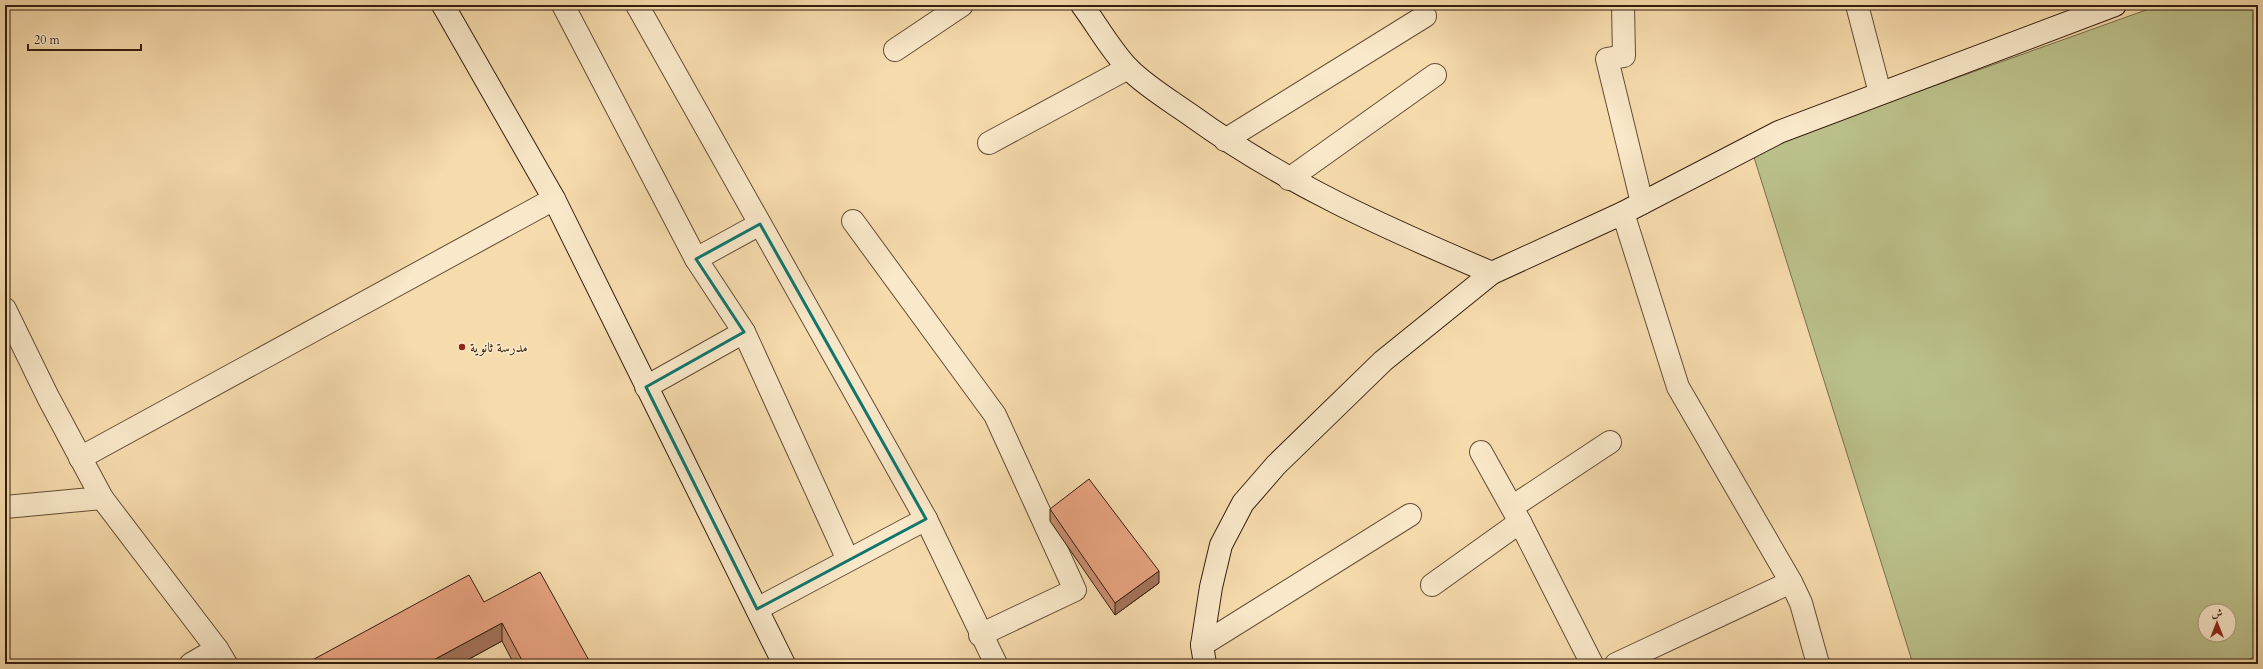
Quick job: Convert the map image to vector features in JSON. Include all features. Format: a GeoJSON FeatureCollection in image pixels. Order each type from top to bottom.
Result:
{"type":"FeatureCollection","features":[{"type":"Feature","properties":{"kind":"street"},"geometry":{"type":"LineString","coordinates":[[443,5],[554,199],[784,664]]}},
{"type":"Feature","properties":{"kind":"street"},"geometry":{"type":"LineString","coordinates":[[563,5],[696,259],[744,332],[848,560]]}},
{"type":"Feature","properties":{"kind":"street"},"geometry":{"type":"LineString","coordinates":[[637,5],[926,519],[980,635],[996,664]]}},
{"type":"Feature","properties":{"kind":"street"},"geometry":{"type":"LineString","coordinates":[[895,50],[962,5]]}},
{"type":"Feature","properties":{"kind":"street"},"geometry":{"type":"LineString","coordinates":[[1082,5],[1128,68],[1154,90],[1225,140],[1289,180],[1384,228],[1492,273]]}},
{"type":"Feature","properties":{"kind":"street"},"geometry":{"type":"LineString","coordinates":[[1623,5],[1624,56],[1607,59],[1632,208],[1678,387],[1791,582],[1801,603],[1818,664]]}},
{"type":"Feature","properties":{"kind":"street"},"geometry":{"type":"LineString","coordinates":[[1857,5],[1880,93]]}},
{"type":"Feature","properties":{"kind":"street"},"geometry":{"type":"LineString","coordinates":[[1204,655],[1211,587],[1222,545],[1243,503],[1276,465],[1383,360],[1492,273],[1632,208],[1779,132],[2115,5]]}},
{"type":"Feature","properties":{"kind":"street"},"geometry":{"type":"LineString","coordinates":[[1225,140],[1425,16]]}},
{"type":"Feature","properties":{"kind":"street"},"geometry":{"type":"LineString","coordinates":[[989,143],[1128,68]]}},
{"type":"Feature","properties":{"kind":"street"},"geometry":{"type":"LineString","coordinates":[[1289,180],[1435,75]]}},
{"type":"Feature","properties":{"kind":"street"},"geometry":{"type":"LineString","coordinates":[[80,458],[554,199]]}},
{"type":"Feature","properties":{"kind":"street"},"geometry":{"type":"LineString","coordinates":[[853,221],[995,415],[1075,590],[980,635]]}},
{"type":"Feature","properties":{"kind":"street"},"geometry":{"type":"LineString","coordinates":[[696,259],[760,224]]}},
{"type":"Feature","properties":{"kind":"street"},"geometry":{"type":"LineString","coordinates":[[5,309],[12,341],[102,498],[221,656],[191,664]]}},
{"type":"Feature","properties":{"kind":"street"},"geometry":{"type":"LineString","coordinates":[[646,387],[744,332]]}},
{"type":"Feature","properties":{"kind":"street"},"geometry":{"type":"LineString","coordinates":[[1432,585],[1516,515],[1610,442]]}},
{"type":"Feature","properties":{"kind":"street"},"geometry":{"type":"LineString","coordinates":[[1481,452],[1516,515],[1592,664]]}},
{"type":"Feature","properties":{"kind":"street"},"geometry":{"type":"LineString","coordinates":[[5,507],[102,498]]}},
{"type":"Feature","properties":{"kind":"street"},"geometry":{"type":"LineString","coordinates":[[1204,655],[1410,515]]}},
{"type":"Feature","properties":{"kind":"street"},"geometry":{"type":"LineString","coordinates":[[757,609],[926,519]]}},
{"type":"Feature","properties":{"kind":"street"},"geometry":{"type":"LineString","coordinates":[[1616,664],[1791,582]]}},
{"type":"Feature","properties":{"kind":"highlighted area"},"geometry":{"type":"Polygon","coordinates":[[[760,224],[926,519],[757,609],[646,387],[744,332],[696,259],[760,224]]]}},
{"type":"Feature","properties":{"kind":"green space"},"geometry":{"type":"Polygon","coordinates":[[[2160,5],[2258,5],[2258,655],[2239,664],[1913,664],[1752,151],[2160,5]]]}},
{"type":"Feature","properties":{"kind":"building"},"geometry":{"type":"Polygon","coordinates":[[[1089,479],[1159,571],[1115,603],[1050,509],[1089,479]]]}},
{"type":"Feature","properties":{"kind":"building"},"geometry":{"type":"Polygon","coordinates":[[[540,572],[591,664],[524,664],[502,623],[426,664],[390,664],[389,662],[386,664],[305,664],[469,575],[484,602],[540,572]]]}},
{"type":"Feature","properties":{"kind":"place","name":"مدرسة ثانوية"},"geometry":{"type":"Point","coordinates":[462,347]}}]}
